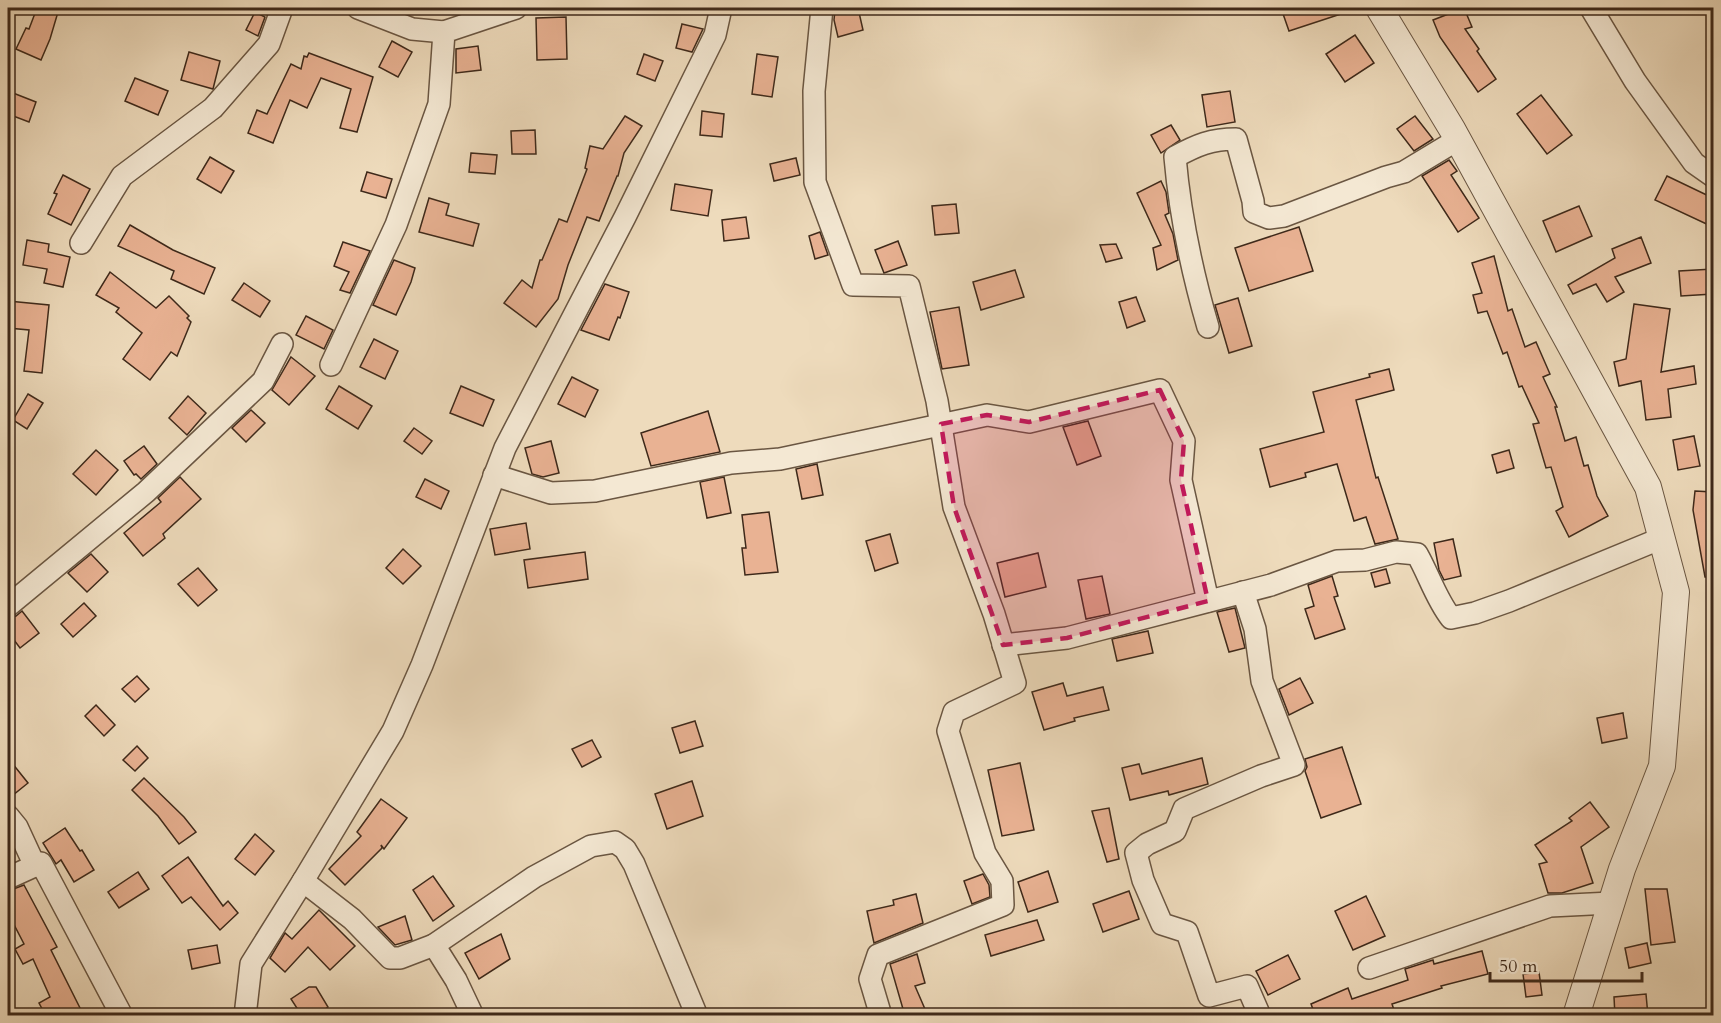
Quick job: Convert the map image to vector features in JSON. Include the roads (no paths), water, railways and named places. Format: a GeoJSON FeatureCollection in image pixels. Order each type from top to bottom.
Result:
{"type":"FeatureCollection","features":[{"type":"Feature","properties":{"kind":"street"},"geometry":{"type":"LineString","coordinates":[[81,243],[122,176],[213,108],[269,44],[282,8]]}},
{"type":"Feature","properties":{"kind":"street"},"geometry":{"type":"LineString","coordinates":[[358,8],[412,28],[444,32],[516,8]]}},
{"type":"Feature","properties":{"kind":"street"},"geometry":{"type":"LineString","coordinates":[[245,1016],[250,964],[393,731],[422,665],[505,448],[626,217],[715,35],[721,8]]}},
{"type":"Feature","properties":{"kind":"street"},"geometry":{"type":"LineString","coordinates":[[822,8],[814,91],[815,182],[853,285],[909,286],[937,401],[954,507],[1015,683],[954,712],[948,731],[985,853],[1002,881],[1003,905],[878,955],[870,979],[881,1016]]}},
{"type":"Feature","properties":{"kind":"street"},"geometry":{"type":"LineString","coordinates":[[1379,8],[1457,140],[1648,487],[1676,592],[1662,766],[1622,869],[1576,1016]]}},
{"type":"Feature","properties":{"kind":"street"},"geometry":{"type":"LineString","coordinates":[[1591,8],[1635,81],[1694,163],[1713,177]]}},
{"type":"Feature","properties":{"kind":"street"},"geometry":{"type":"LineString","coordinates":[[331,365],[396,225],[440,104],[444,32]]}},
{"type":"Feature","properties":{"kind":"street"},"geometry":{"type":"LineString","coordinates":[[1208,327],[1186,233],[1175,157],[1217,139],[1236,139],[1254,212],[1269,218],[1284,216],[1404,172],[1457,140]]}},
{"type":"Feature","properties":{"kind":"street"},"geometry":{"type":"LineString","coordinates":[[8,606],[146,492],[263,381],[282,344]]}},
{"type":"Feature","properties":{"kind":"street"},"geometry":{"type":"LineString","coordinates":[[494,475],[551,494],[595,491],[731,463],[780,459],[987,415],[1029,422],[1160,390],[1184,441],[1181,480],[1208,601]]}},
{"type":"Feature","properties":{"kind":"street"},"geometry":{"type":"LineString","coordinates":[[1003,645],[1067,638],[1271,585],[1337,561],[1365,560],[1396,552],[1417,554],[1442,606],[1451,618],[1475,613],[1509,601],[1662,538]]}},
{"type":"Feature","properties":{"kind":"street"},"geometry":{"type":"LineString","coordinates":[[1243,592],[1255,629],[1262,681],[1294,765],[1261,776],[1184,809],[1175,831],[1147,844],[1136,853],[1143,880],[1162,924],[1187,932],[1209,996],[1247,986],[1260,1016]]}},
{"type":"Feature","properties":{"kind":"street"},"geometry":{"type":"LineString","coordinates":[[8,816],[17,827],[35,866]]}},
{"type":"Feature","properties":{"kind":"street"},"geometry":{"type":"LineString","coordinates":[[303,881],[352,919],[390,957],[400,958],[434,945],[534,877],[591,846],[615,842],[625,849],[634,864],[698,1016]]}},
{"type":"Feature","properties":{"kind":"street"},"geometry":{"type":"LineString","coordinates":[[8,878],[41,863],[122,1016]]}},
{"type":"Feature","properties":{"kind":"street"},"geometry":{"type":"LineString","coordinates":[[1369,968],[1550,906],[1611,903]]}},
{"type":"Feature","properties":{"kind":"street"},"geometry":{"type":"LineString","coordinates":[[434,945],[456,980],[473,1016]]}}]}
